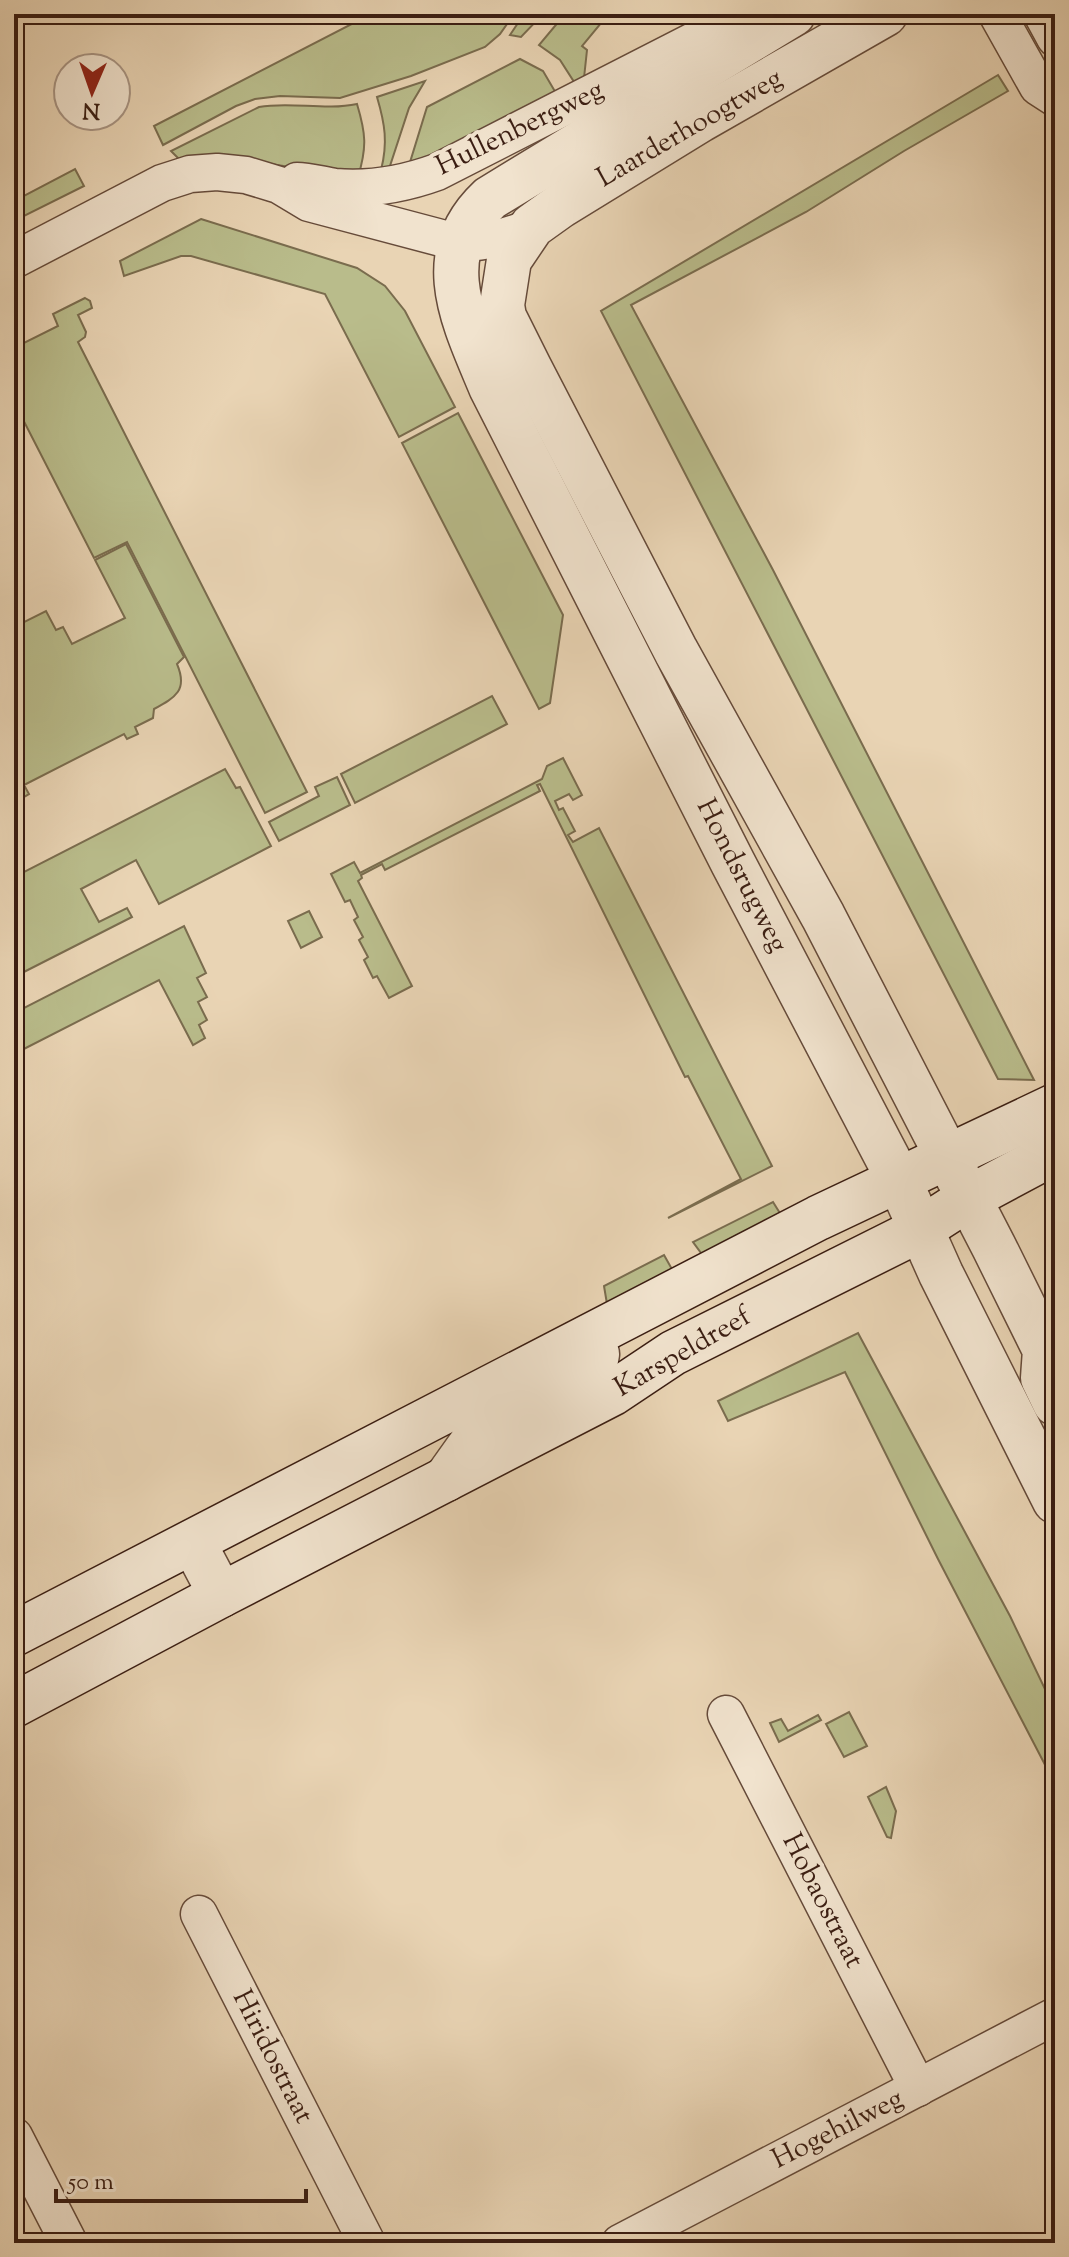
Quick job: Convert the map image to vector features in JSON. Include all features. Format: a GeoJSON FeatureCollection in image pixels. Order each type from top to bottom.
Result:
{"type":"FeatureCollection","features":[{"type":"Feature","properties":{"kind":"street","name":"Hullenbergweg"},"geometry":{"type":"LineString","coordinates":[[279,185],[300,180],[341,187],[379,186],[428,175],[746,14]]}},
{"type":"Feature","properties":{"kind":"street","name":"Laarderhoogtweg"},"geometry":{"type":"LineString","coordinates":[[460,243],[473,215],[490,198],[793,14]]}},
{"type":"Feature","properties":{"kind":"street","name":"Laarderhoogtweg"},"geometry":{"type":"LineString","coordinates":[[521,243],[560,206],[700,120],[885,14]]}},
{"type":"Feature","properties":{"kind":"street"},"geometry":{"type":"LineString","coordinates":[[997,14],[1038,87],[1055,98]]}},
{"type":"Feature","properties":{"kind":"street"},"geometry":{"type":"LineString","coordinates":[[1042,14],[1055,38]]}},
{"type":"Feature","properties":{"kind":"street","name":"Hullenbergweg"},"geometry":{"type":"LineString","coordinates":[[14,260],[162,183],[190,174],[230,172],[279,185],[309,203],[460,243],[506,237],[521,243]]}},
{"type":"Feature","properties":{"kind":"street","name":"Hondsrugweg"},"geometry":{"type":"LineString","coordinates":[[460,243],[455,263],[455,284],[465,320],[491,387],[733,863],[899,1180],[1055,1501]]}},
{"type":"Feature","properties":{"kind":"street","name":"Hondsrugweg"},"geometry":{"type":"LineString","coordinates":[[521,243],[502,305],[504,317],[676,651],[823,916],[969,1198],[1045,1350],[1043,1378],[1055,1403]]}},
{"type":"Feature","properties":{"kind":"street","name":"Karspeldreef"},"geometry":{"type":"LineString","coordinates":[[14,1634],[810,1222],[1055,1106]]}},
{"type":"Feature","properties":{"kind":"street","name":"Karspeldreef"},"geometry":{"type":"LineString","coordinates":[[14,1705],[613,1393],[673,1353],[921,1229],[969,1198],[1055,1152]]}},
{"type":"Feature","properties":{"kind":"street","name":"Karspeldreef"},"geometry":{"type":"LineString","coordinates":[[446,1479],[483,1427],[594,1371],[597,1354],[591,1336]]}},
{"type":"Feature","properties":{"kind":"street"},"geometry":{"type":"LineString","coordinates":[[193,1542],[221,1595]]}},
{"type":"Feature","properties":{"kind":"street","name":"Hobaostraat"},"geometry":{"type":"LineString","coordinates":[[726,1714],[918,2088]]}},
{"type":"Feature","properties":{"kind":"street","name":"Hiridostraat"},"geometry":{"type":"LineString","coordinates":[[199,1914],[367,2243]]}},
{"type":"Feature","properties":{"kind":"street","name":"Hogehilweg"},"geometry":{"type":"LineString","coordinates":[[620,2243],[1055,2016]]}},
{"type":"Feature","properties":{"kind":"street"},"geometry":{"type":"LineString","coordinates":[[14,2136],[69,2243]]}},
{"type":"Feature","properties":{"kind":"green space"},"geometry":{"type":"Polygon","coordinates":[[[371,14],[514,14],[500,34],[485,47],[411,76],[340,98],[280,96],[255,99],[163,145],[154,126],[371,14]]]}},
{"type":"Feature","properties":{"kind":"green space"},"geometry":{"type":"Polygon","coordinates":[[[524,14],[543,14],[521,37],[510,35],[524,14]]]}},
{"type":"Feature","properties":{"kind":"green space"},"geometry":{"type":"Polygon","coordinates":[[[565,14],[597,14],[602,22],[582,46],[587,50],[584,78],[578,88],[560,60],[539,45],[565,14]]]}},
{"type":"Feature","properties":{"kind":"green space"},"geometry":{"type":"Polygon","coordinates":[[[520,59],[543,71],[560,100],[407,172],[427,107],[520,59]]]}},
{"type":"Feature","properties":{"kind":"green space"},"geometry":{"type":"Polygon","coordinates":[[[998,75],[1008,91],[806,212],[631,305],[773,570],[1034,1080],[998,1079],[601,311],[998,75]]]}},
{"type":"Feature","properties":{"kind":"green space"},"geometry":{"type":"Polygon","coordinates":[[[425,81],[409,108],[387,175],[381,170],[385,134],[377,97],[425,81]]]}},
{"type":"Feature","properties":{"kind":"green space"},"geometry":{"type":"Polygon","coordinates":[[[357,104],[364,140],[358,177],[270,164],[180,160],[171,151],[259,107],[357,104]]]}},
{"type":"Feature","properties":{"kind":"green space"},"geometry":{"type":"Polygon","coordinates":[[[75,169],[84,186],[14,221],[14,201],[75,169]]]}},
{"type":"Feature","properties":{"kind":"green space"},"geometry":{"type":"Polygon","coordinates":[[[201,219],[357,268],[385,286],[405,311],[455,407],[399,437],[325,294],[191,256],[181,256],[124,276],[120,261],[201,219]]]}},
{"type":"Feature","properties":{"kind":"green space"},"geometry":{"type":"Polygon","coordinates":[[[85,298],[92,308],[78,315],[86,332],[78,342],[307,792],[265,813],[127,542],[94,558],[14,402],[14,334],[17,332],[24,343],[58,326],[53,314],[85,298]]]}},
{"type":"Feature","properties":{"kind":"green space"},"geometry":{"type":"Polygon","coordinates":[[[458,413],[563,615],[550,703],[539,709],[402,443],[458,413]]]}},
{"type":"Feature","properties":{"kind":"green space"},"geometry":{"type":"Polygon","coordinates":[[[126,544],[184,657],[177,664],[181,680],[178,692],[154,709],[153,718],[135,727],[138,734],[127,739],[124,734],[24,785],[29,794],[22,798],[14,783],[14,627],[46,611],[56,630],[63,627],[72,644],[125,618],[95,560],[126,544]]]}},
{"type":"Feature","properties":{"kind":"green space"},"geometry":{"type":"Polygon","coordinates":[[[492,696],[507,724],[355,803],[341,774],[492,696]]]}},
{"type":"Feature","properties":{"kind":"green space"},"geometry":{"type":"Polygon","coordinates":[[[563,758],[582,795],[573,800],[569,794],[555,801],[559,810],[563,808],[575,831],[568,835],[573,842],[599,828],[772,1166],[668,1218],[741,1179],[688,1076],[685,1077],[540,784],[537,785],[540,791],[385,870],[382,864],[361,875],[358,881],[412,986],[389,998],[364,960],[368,957],[359,940],[363,937],[354,920],[358,917],[350,900],[345,902],[331,874],[354,862],[360,873],[542,779],[547,766],[563,758]]]}},
{"type":"Feature","properties":{"kind":"green space"},"geometry":{"type":"Polygon","coordinates":[[[225,769],[236,788],[240,787],[271,846],[159,904],[136,860],[81,889],[99,922],[127,908],[132,917],[14,977],[14,877],[225,769]]]}},
{"type":"Feature","properties":{"kind":"green space"},"geometry":{"type":"Polygon","coordinates":[[[337,777],[350,805],[279,841],[269,822],[319,796],[315,787],[337,777]]]}},
{"type":"Feature","properties":{"kind":"green space"},"geometry":{"type":"Polygon","coordinates":[[[309,911],[322,937],[301,948],[288,921],[309,911]]]}},
{"type":"Feature","properties":{"kind":"green space"},"geometry":{"type":"Polygon","coordinates":[[[184,926],[206,973],[197,978],[207,997],[198,1002],[207,1020],[199,1025],[205,1038],[193,1045],[159,980],[14,1054],[14,1013],[184,926]]]}},
{"type":"Feature","properties":{"kind":"green space"},"geometry":{"type":"Polygon","coordinates":[[[773,1202],[783,1218],[704,1257],[693,1242],[773,1202]]]}},
{"type":"Feature","properties":{"kind":"green space"},"geometry":{"type":"Polygon","coordinates":[[[664,1255],[673,1271],[607,1304],[604,1286],[664,1255]]]}},
{"type":"Feature","properties":{"kind":"green space"},"geometry":{"type":"Polygon","coordinates":[[[858,1333],[1010,1616],[1055,1710],[1055,1784],[845,1372],[728,1421],[718,1401],[858,1333]]]}},
{"type":"Feature","properties":{"kind":"green space"},"geometry":{"type":"Polygon","coordinates":[[[849,1712],[867,1746],[844,1757],[826,1724],[849,1712]]]}},
{"type":"Feature","properties":{"kind":"green space"},"geometry":{"type":"Polygon","coordinates":[[[818,1715],[821,1720],[779,1742],[770,1723],[781,1719],[788,1731],[818,1715]]]}},
{"type":"Feature","properties":{"kind":"green space"},"geometry":{"type":"Polygon","coordinates":[[[886,1787],[896,1811],[891,1838],[887,1837],[868,1797],[886,1787]]]}}]}
